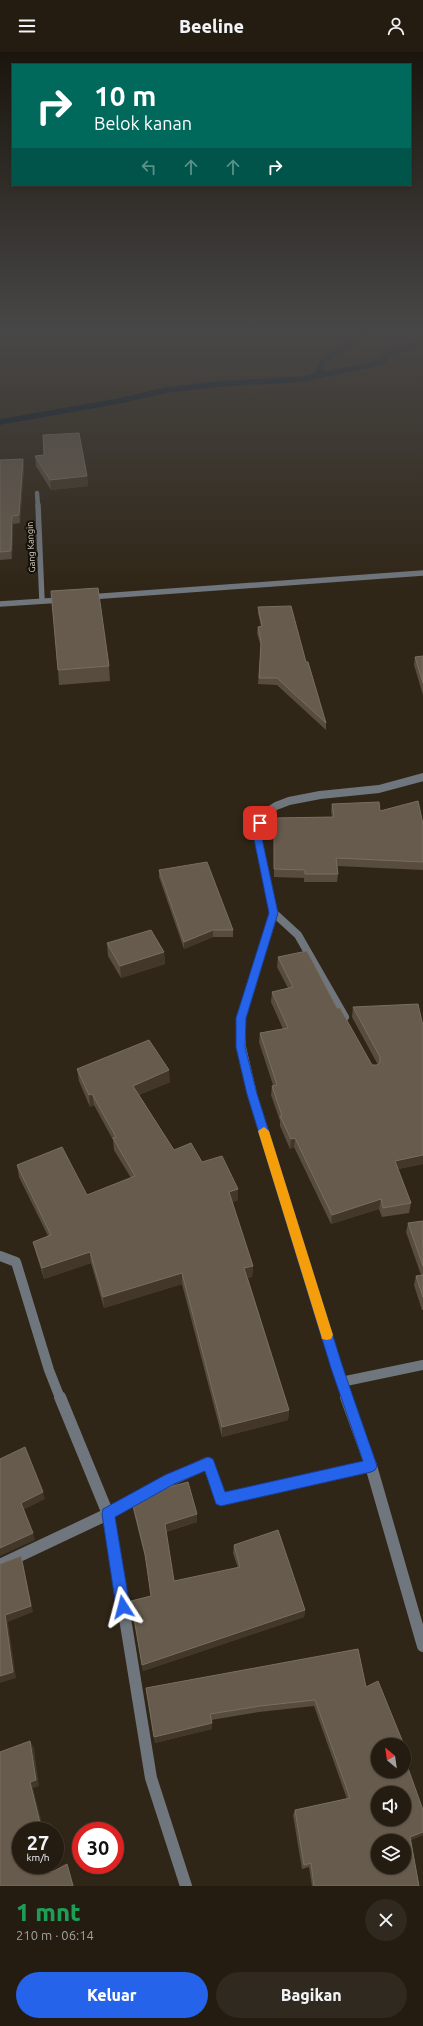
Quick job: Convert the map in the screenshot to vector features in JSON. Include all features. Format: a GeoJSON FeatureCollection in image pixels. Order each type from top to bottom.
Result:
{"type":"FeatureCollection","features":[{"type":"Feature","properties":{"kind":"street","name":"Gang Kangin"},"geometry":{"type":"LineString","coordinates":[[36,493],[42,601]]}},
{"type":"Feature","properties":{"kind":"street"},"geometry":{"type":"LineString","coordinates":[[82,598],[423,573]]}},
{"type":"Feature","properties":{"kind":"street"},"geometry":{"type":"LineString","coordinates":[[0,604],[66,599]]}},
{"type":"Feature","properties":{"kind":"street"},"geometry":{"type":"LineString","coordinates":[[423,777],[401,784],[377,789],[349,791],[294,800],[266,812],[260,823],[257,834],[274,913],[241,1018],[241,1047],[252,1094],[341,1382],[371,1466],[423,1646]]}},
{"type":"Feature","properties":{"kind":"street"},"geometry":{"type":"LineString","coordinates":[[274,913],[298,935],[312,955],[348,1022]]}},
{"type":"Feature","properties":{"kind":"street"},"geometry":{"type":"LineString","coordinates":[[0,1256],[16,1262],[49,1370],[108,1514],[151,1778],[186,1886]]}},
{"type":"Feature","properties":{"kind":"street"},"geometry":{"type":"LineString","coordinates":[[341,1382],[423,1365]]}},
{"type":"Feature","properties":{"kind":"street"},"geometry":{"type":"LineString","coordinates":[[0,1566],[108,1514],[170,1480],[208,1463],[221,1499],[371,1466]]}},
{"type":"Feature","properties":{"kind":"building"},"geometry":{"type":"Polygon","coordinates":[[[79,433],[87,476],[50,480],[35,456],[44,455],[43,435],[79,433]]]}},
{"type":"Feature","properties":{"kind":"building"},"geometry":{"type":"Polygon","coordinates":[[[23,459],[19,515],[12,516],[11,551],[0,552],[0,460],[23,459]]]}},
{"type":"Feature","properties":{"kind":"building"},"geometry":{"type":"Polygon","coordinates":[[[98,588],[109,666],[58,670],[51,591],[98,588]]]}},
{"type":"Feature","properties":{"kind":"building"},"geometry":{"type":"Polygon","coordinates":[[[291,606],[306,662],[308,662],[326,723],[277,678],[259,678],[261,642],[258,627],[262,626],[258,607],[291,606]]]}},
{"type":"Feature","properties":{"kind":"building"},"geometry":{"type":"Polygon","coordinates":[[[423,656],[423,683],[415,657],[423,656]]]}},
{"type":"Feature","properties":{"kind":"building"},"geometry":{"type":"Polygon","coordinates":[[[418,801],[423,824],[423,862],[336,858],[338,874],[305,874],[305,870],[274,869],[274,818],[334,817],[332,804],[379,802],[380,811],[418,801]]]}},
{"type":"Feature","properties":{"kind":"building"},"geometry":{"type":"Polygon","coordinates":[[[207,862],[233,930],[213,930],[184,942],[159,870],[207,862]]]}},
{"type":"Feature","properties":{"kind":"building"},"geometry":{"type":"Polygon","coordinates":[[[151,930],[164,952],[120,966],[107,943],[151,930]]]}},
{"type":"Feature","properties":{"kind":"building"},"geometry":{"type":"Polygon","coordinates":[[[307,951],[337,1008],[340,1008],[372,1065],[377,1065],[380,1063],[380,1057],[353,1007],[418,1004],[423,1026],[423,1155],[395,1161],[411,1203],[383,1208],[381,1199],[332,1215],[295,1138],[291,1139],[280,1116],[282,1116],[272,1086],[277,1085],[260,1033],[288,1028],[272,992],[293,987],[278,957],[307,951]]]}},
{"type":"Feature","properties":{"kind":"building"},"geometry":{"type":"Polygon","coordinates":[[[149,1040],[169,1070],[133,1086],[174,1150],[191,1143],[202,1162],[222,1156],[238,1189],[229,1192],[253,1266],[244,1268],[289,1410],[222,1427],[182,1273],[103,1297],[90,1252],[42,1268],[33,1242],[51,1235],[17,1165],[62,1147],[87,1195],[135,1176],[113,1138],[116,1137],[92,1094],[89,1095],[77,1069],[149,1040]]]}},
{"type":"Feature","properties":{"kind":"building"},"geometry":{"type":"Polygon","coordinates":[[[423,1221],[423,1266],[408,1223],[423,1221]]]}},
{"type":"Feature","properties":{"kind":"building"},"geometry":{"type":"Polygon","coordinates":[[[423,1275],[423,1297],[416,1276],[423,1275]]]}},
{"type":"Feature","properties":{"kind":"building"},"geometry":{"type":"Polygon","coordinates":[[[25,1447],[43,1492],[21,1503],[33,1533],[0,1548],[0,1459],[25,1447]]]}},
{"type":"Feature","properties":{"kind":"building"},"geometry":{"type":"Polygon","coordinates":[[[188,1482],[197,1514],[165,1524],[174,1581],[240,1567],[234,1545],[278,1530],[305,1610],[142,1665],[131,1601],[151,1596],[145,1554],[132,1501],[147,1493],[188,1482]]]}},
{"type":"Feature","properties":{"kind":"building"},"geometry":{"type":"Polygon","coordinates":[[[21,1556],[31,1606],[5,1615],[13,1672],[0,1676],[0,1564],[21,1556]]]}},
{"type":"Feature","properties":{"kind":"building"},"geometry":{"type":"Polygon","coordinates":[[[358,1649],[366,1687],[378,1681],[401,1738],[371,1738],[371,1778],[411,1778],[411,1777],[423,1810],[423,1832],[411,1837],[411,1834],[371,1834],[371,1874],[411,1874],[411,1842],[419,1886],[314,1886],[311,1863],[304,1865],[295,1810],[350,1798],[315,1700],[260,1706],[210,1714],[212,1723],[154,1737],[146,1688],[358,1649]]]}},
{"type":"Feature","properties":{"kind":"building"},"geometry":{"type":"Polygon","coordinates":[[[30,1741],[36,1780],[30,1782],[40,1822],[12,1822],[12,1874],[64,1874],[64,1866],[67,1864],[73,1886],[0,1886],[0,1752],[30,1741]]]}},
{"type":"Feature","properties":{"kind":"waterway"},"geometry":{"type":"LineString","coordinates":[[0,422],[19,419]]}},
{"type":"Feature","properties":{"kind":"slow traffic"},"geometry":{"type":"LineString","coordinates":[[264,1131],[327,1335]]}},
{"type":"Feature","properties":{"kind":"route"},"geometry":{"type":"LineString","coordinates":[[123,1607],[108,1514],[170,1480],[208,1463],[221,1499],[371,1466],[341,1382],[252,1094],[241,1047],[241,1018],[274,913],[257,834],[260,823]]}}]}
